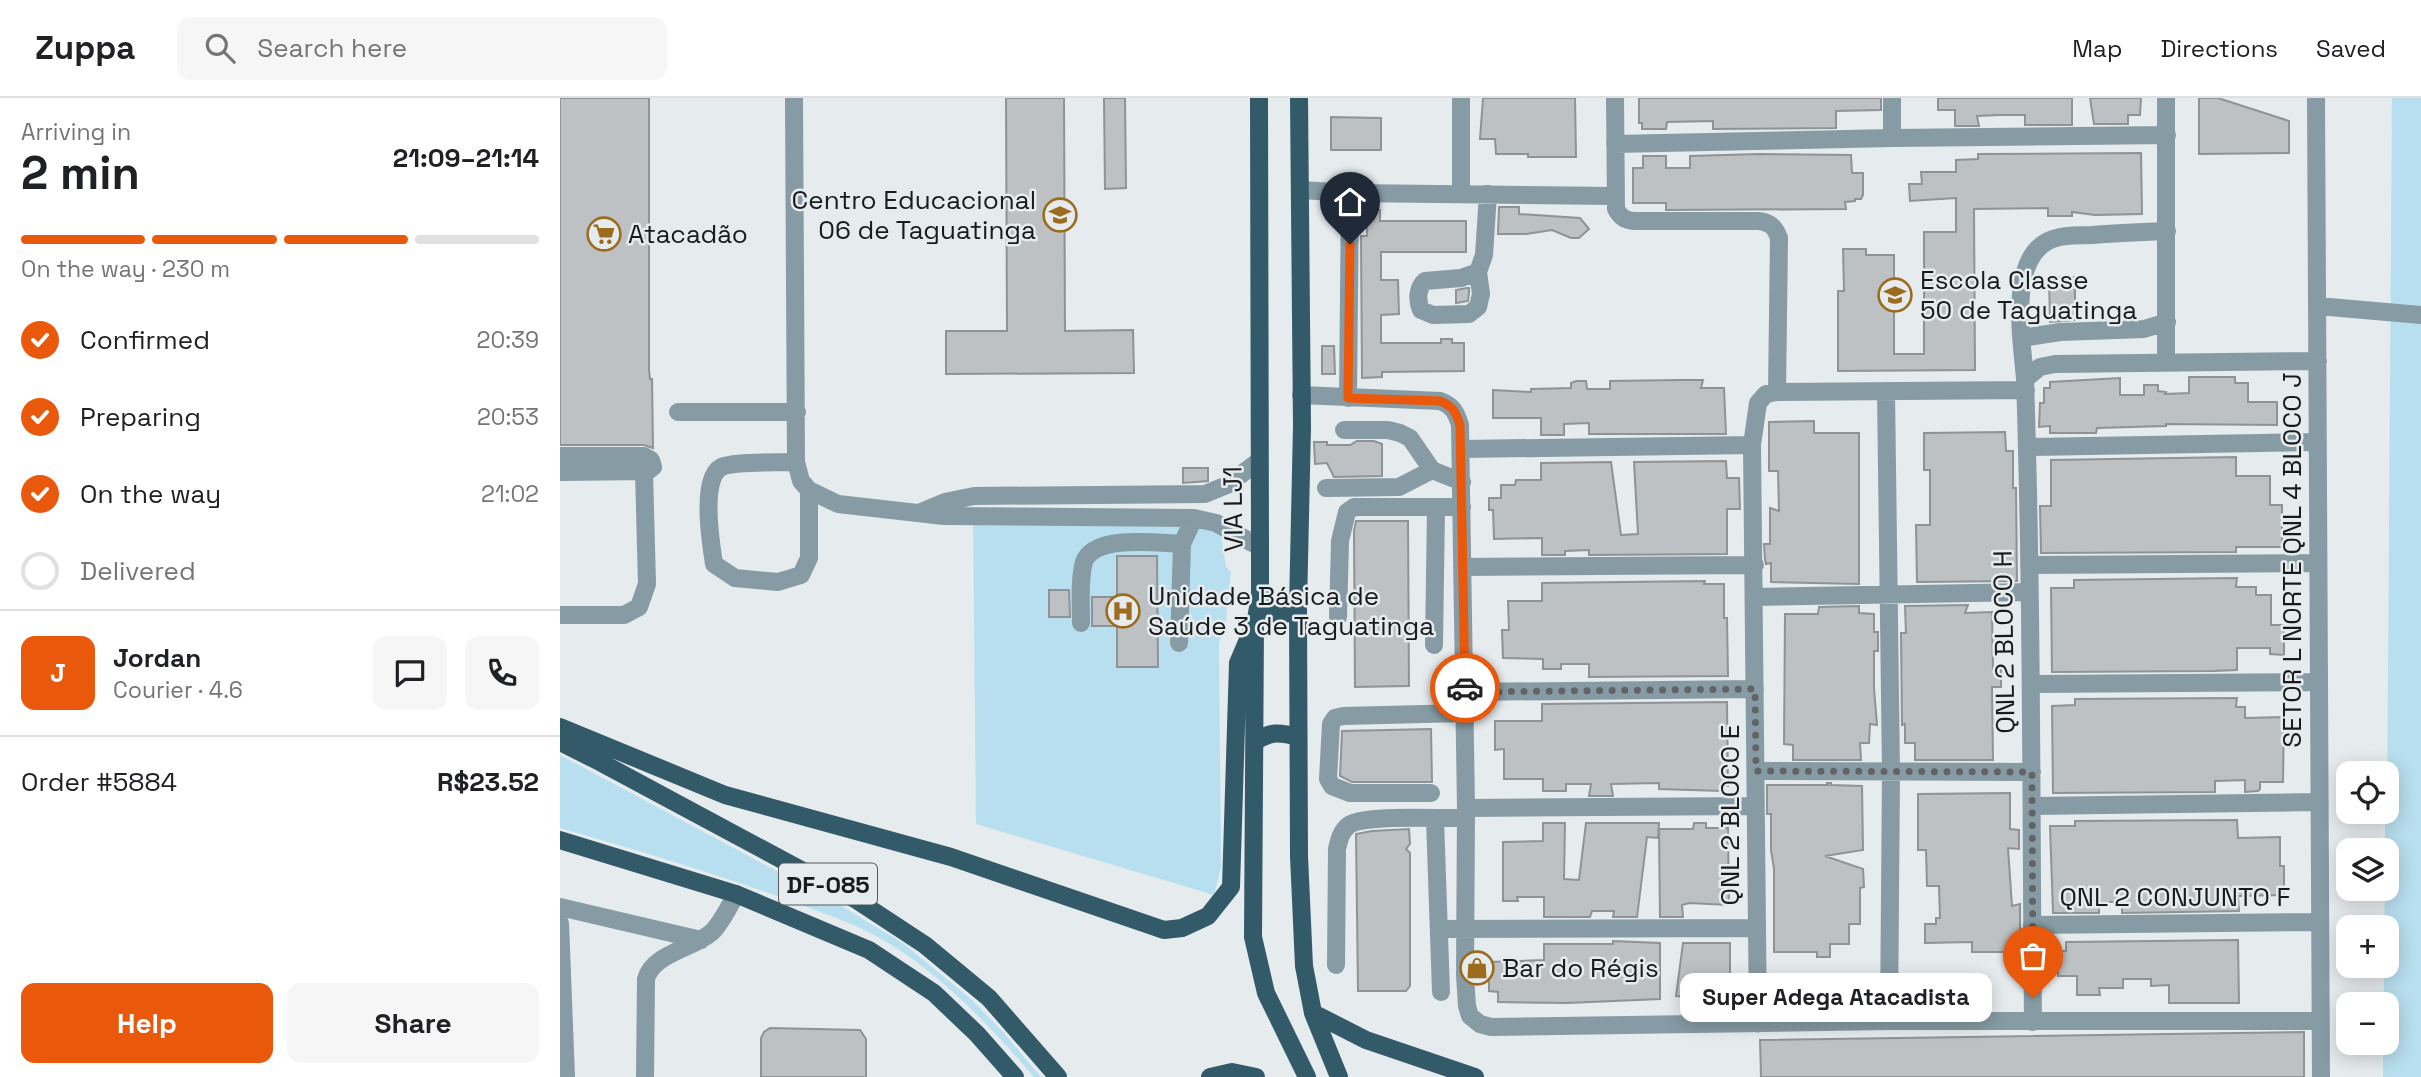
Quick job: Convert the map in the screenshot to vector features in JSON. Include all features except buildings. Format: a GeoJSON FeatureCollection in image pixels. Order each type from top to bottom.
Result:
{"type":"FeatureCollection","features":[{"type":"Feature","properties":{"kind":"main road","name":"VIA LJ1"},"geometry":{"type":"LineString","coordinates":[[1259,98],[1260,597],[1255,624],[1253,937],[1266,993],[1307,1077]]}},
{"type":"Feature","properties":{"kind":"main road"},"geometry":{"type":"LineString","coordinates":[[1299,98],[1299,856],[1304,965],[1313,1013],[1339,1077]]}},
{"type":"Feature","properties":{"kind":"main road"},"geometry":{"type":"LineString","coordinates":[[1260,597],[1275,614],[1288,615],[1298,607]]}},
{"type":"Feature","properties":{"kind":"main road"},"geometry":{"type":"LineString","coordinates":[[560,727],[725,795],[951,857],[1164,930],[1182,928],[1208,916],[1231,887],[1238,663],[1255,624]]}},
{"type":"Feature","properties":{"kind":"main road"},"geometry":{"type":"LineString","coordinates":[[1255,743],[1274,732],[1298,737]]}},
{"type":"Feature","properties":{"kind":"main road","name":"DF-085"},"geometry":{"type":"LineString","coordinates":[[560,742],[855,899],[925,945],[989,998],[1058,1077]]}},
{"type":"Feature","properties":{"kind":"main road","name":"DF-085"},"geometry":{"type":"LineString","coordinates":[[560,840],[736,894],[869,950],[934,993],[977,1034],[1015,1077]]}},
{"type":"Feature","properties":{"kind":"main road"},"geometry":{"type":"LineString","coordinates":[[1313,1013],[1366,1040],[1475,1077]]}},
{"type":"Feature","properties":{"kind":"main road"},"geometry":{"type":"LineString","coordinates":[[1210,1077],[1232,1072],[1256,1077]]}},
{"type":"Feature","properties":{"kind":"street"},"geometry":{"type":"LineString","coordinates":[[809,98],[795,105],[796,462],[801,481],[808,490],[838,504],[918,513],[1200,519],[1260,547]]}},
{"type":"Feature","properties":{"kind":"street"},"geometry":{"type":"LineString","coordinates":[[1461,98],[1461,194]]}},
{"type":"Feature","properties":{"kind":"street"},"geometry":{"type":"LineString","coordinates":[[1301,190],[1615,196],[1615,98]]}},
{"type":"Feature","properties":{"kind":"street"},"geometry":{"type":"LineString","coordinates":[[1892,98],[1892,138]]}},
{"type":"Feature","properties":{"kind":"street"},"geometry":{"type":"LineString","coordinates":[[2166,98],[2166,362]]}},
{"type":"Feature","properties":{"kind":"street","name":"SETOR L NORTE QNL 4 BLOCO J"},"geometry":{"type":"LineString","coordinates":[[2316,98],[2321,1077]]}},
{"type":"Feature","properties":{"kind":"street"},"geometry":{"type":"LineString","coordinates":[[1615,144],[2167,135]]}},
{"type":"Feature","properties":{"kind":"street"},"geometry":{"type":"LineString","coordinates":[[1348,398],[1350,193]]}},
{"type":"Feature","properties":{"kind":"street"},"geometry":{"type":"LineString","coordinates":[[1478,272],[1484,255],[1488,194]]}},
{"type":"Feature","properties":{"kind":"street","name":"QNL 2 BLOCO E"},"geometry":{"type":"LineString","coordinates":[[1615,196],[1616,209],[1625,220],[1758,220],[1768,222],[1775,228],[1779,238],[1771,393],[1758,403],[1752,445],[1758,1024]]}},
{"type":"Feature","properties":{"kind":"street","name":"QNL 2 BLOCO H"},"geometry":{"type":"LineString","coordinates":[[2033,1022],[2028,447],[2022,283],[2028,260],[2041,244],[2058,237],[2167,231]]}},
{"type":"Feature","properties":{"kind":"street"},"geometry":{"type":"LineString","coordinates":[[2318,306],[2421,315]]}},
{"type":"Feature","properties":{"kind":"street"},"geometry":{"type":"LineString","coordinates":[[2022,338],[2060,332],[2144,329],[2167,322]]}},
{"type":"Feature","properties":{"kind":"street"},"geometry":{"type":"LineString","coordinates":[[1771,393],[2025,384],[2040,367],[2055,364],[2318,361]]}},
{"type":"Feature","properties":{"kind":"street"},"geometry":{"type":"LineString","coordinates":[[1886,391],[1891,772],[1889,1021]]}},
{"type":"Feature","properties":{"kind":"street"},"geometry":{"type":"LineString","coordinates":[[1301,395],[1440,401],[1450,405],[1456,412],[1460,425],[1466,813],[1464,929],[1467,1006],[1470,1016],[1480,1024],[1491,1027],[1889,1021],[2320,1021]]}},
{"type":"Feature","properties":{"kind":"street"},"geometry":{"type":"LineString","coordinates":[[678,412],[797,412]]}},
{"type":"Feature","properties":{"kind":"street"},"geometry":{"type":"LineString","coordinates":[[1343,430],[1388,430],[1400,433],[1410,438],[1432,470],[1462,482]]}},
{"type":"Feature","properties":{"kind":"street"},"geometry":{"type":"LineString","coordinates":[[2028,447],[2318,442]]}},
{"type":"Feature","properties":{"kind":"street"},"geometry":{"type":"LineString","coordinates":[[1462,449],[1752,445]]}},
{"type":"Feature","properties":{"kind":"street"},"geometry":{"type":"LineString","coordinates":[[560,456],[644,456],[651,460],[653,467],[652,470],[644,472],[560,472]]}},
{"type":"Feature","properties":{"kind":"street"},"geometry":{"type":"LineString","coordinates":[[1179,643],[1182,544],[1216,491],[1259,461]]}},
{"type":"Feature","properties":{"kind":"street"},"geometry":{"type":"LineString","coordinates":[[796,462],[722,466],[713,474],[709,489],[709,534],[714,564],[735,578],[778,582],[801,575],[809,558],[808,490]]}},
{"type":"Feature","properties":{"kind":"street"},"geometry":{"type":"LineString","coordinates":[[1326,488],[1399,487],[1432,470]]}},
{"type":"Feature","properties":{"kind":"street"},"geometry":{"type":"LineString","coordinates":[[560,615],[624,615],[639,607],[647,584],[644,472]]}},
{"type":"Feature","properties":{"kind":"street"},"geometry":{"type":"LineString","coordinates":[[918,513],[945,502],[974,496],[1191,494],[1216,491]]}},
{"type":"Feature","properties":{"kind":"street"},"geometry":{"type":"LineString","coordinates":[[1338,617],[1340,541],[1347,512],[1354,507],[1462,507]]}},
{"type":"Feature","properties":{"kind":"street"},"geometry":{"type":"LineString","coordinates":[[1434,645],[1436,507]]}},
{"type":"Feature","properties":{"kind":"street"},"geometry":{"type":"LineString","coordinates":[[1081,623],[1084,564],[1087,555],[1094,549],[1108,543],[1182,544]]}},
{"type":"Feature","properties":{"kind":"street"},"geometry":{"type":"LineString","coordinates":[[2029,565],[2317,563]]}},
{"type":"Feature","properties":{"kind":"street"},"geometry":{"type":"LineString","coordinates":[[1462,567],[1755,565]]}},
{"type":"Feature","properties":{"kind":"street"},"geometry":{"type":"LineString","coordinates":[[1755,597],[2029,593]]}},
{"type":"Feature","properties":{"kind":"street"},"geometry":{"type":"LineString","coordinates":[[2031,684],[2318,682]]}},
{"type":"Feature","properties":{"kind":"street"},"geometry":{"type":"LineString","coordinates":[[1465,692],[1755,689]]}},
{"type":"Feature","properties":{"kind":"street"},"geometry":{"type":"LineString","coordinates":[[1432,793],[1350,793],[1332,786],[1328,779],[1331,724],[1335,718],[1343,716],[1465,713]]}},
{"type":"Feature","properties":{"kind":"street"},"geometry":{"type":"LineString","coordinates":[[1756,771],[2032,772]]}},
{"type":"Feature","properties":{"kind":"street"},"geometry":{"type":"LineString","coordinates":[[2032,806],[2319,802]]}},
{"type":"Feature","properties":{"kind":"street"},"geometry":{"type":"LineString","coordinates":[[1336,965],[1337,849],[1346,827],[1365,820],[1435,819],[1466,813],[1755,806]]}},
{"type":"Feature","properties":{"kind":"street"},"geometry":{"type":"LineString","coordinates":[[1435,819],[1441,992]]}},
{"type":"Feature","properties":{"kind":"street"},"geometry":{"type":"LineString","coordinates":[[645,1077],[648,971],[655,964],[701,940],[714,930],[736,894]]}},
{"type":"Feature","properties":{"kind":"street"},"geometry":{"type":"LineString","coordinates":[[560,907],[701,940]]}},
{"type":"Feature","properties":{"kind":"street","name":"QNL 2 CONJUNTO F"},"geometry":{"type":"LineString","coordinates":[[2032,925],[2319,922]]}},
{"type":"Feature","properties":{"kind":"street"},"geometry":{"type":"LineString","coordinates":[[560,923],[566,1077]]}},
{"type":"Feature","properties":{"kind":"street"},"geometry":{"type":"LineString","coordinates":[[1439,929],[1756,928]]}},
{"type":"Feature","properties":{"kind":"shaded area"},"geometry":{"type":"Polygon","coordinates":[[[2392,98],[2421,98],[2421,1077],[2383,1077],[2383,1055],[2399,1055],[2399,992],[2384,992],[2384,978],[2399,978],[2399,915],[2384,915],[2385,901],[2399,901],[2399,838],[2385,838],[2385,824],[2399,824],[2399,761],[2387,761],[2392,98]]]}},
{"type":"Feature","properties":{"kind":"shaded area"},"geometry":{"type":"Polygon","coordinates":[[[973,512],[1178,514],[1221,533],[1226,567],[1231,572],[1226,620],[1219,644],[1221,867],[1214,895],[976,824],[973,512]]]}},
{"type":"Feature","properties":{"kind":"shaded area"},"geometry":{"type":"Polygon","coordinates":[[[560,755],[840,905],[904,944],[972,1000],[1041,1077],[1034,1077],[980,1018],[941,981],[876,936],[832,916],[760,890],[560,828],[560,755]]]}},
{"type":"Feature","properties":{"kind":"way so far"},"geometry":{"type":"LineString","coordinates":[[1465,688],[1465,692],[1755,689],[1756,771],[2032,772],[2033,998]]}},
{"type":"Feature","properties":{"kind":"place","name":"Centro Educacional 06 de Taguatinga"},"geometry":{"type":"Point","coordinates":[1060,215]}},
{"type":"Feature","properties":{"kind":"place","name":"Atacadão"},"geometry":{"type":"Point","coordinates":[604,234]}},
{"type":"Feature","properties":{"kind":"place","name":"Escola Classe 50 de Taguatinga"},"geometry":{"type":"Point","coordinates":[1895,295]}},
{"type":"Feature","properties":{"kind":"place","name":"Unidade Básica de Saúde 3 de Taguatinga"},"geometry":{"type":"Point","coordinates":[1123,611]}},
{"type":"Feature","properties":{"kind":"place","name":"Bar do Régis"},"geometry":{"type":"Point","coordinates":[1477,968]}},
{"type":"Feature","properties":{"kind":"place","name":"Super Adega Atacadista"},"geometry":{"type":"Point","coordinates":[2033,998]}},
{"type":"Feature","properties":{"kind":"route"},"geometry":{"type":"LineString","coordinates":[[1350,244],[1348,398],[1440,401],[1450,405],[1456,412],[1460,425],[1465,688]]}}]}
